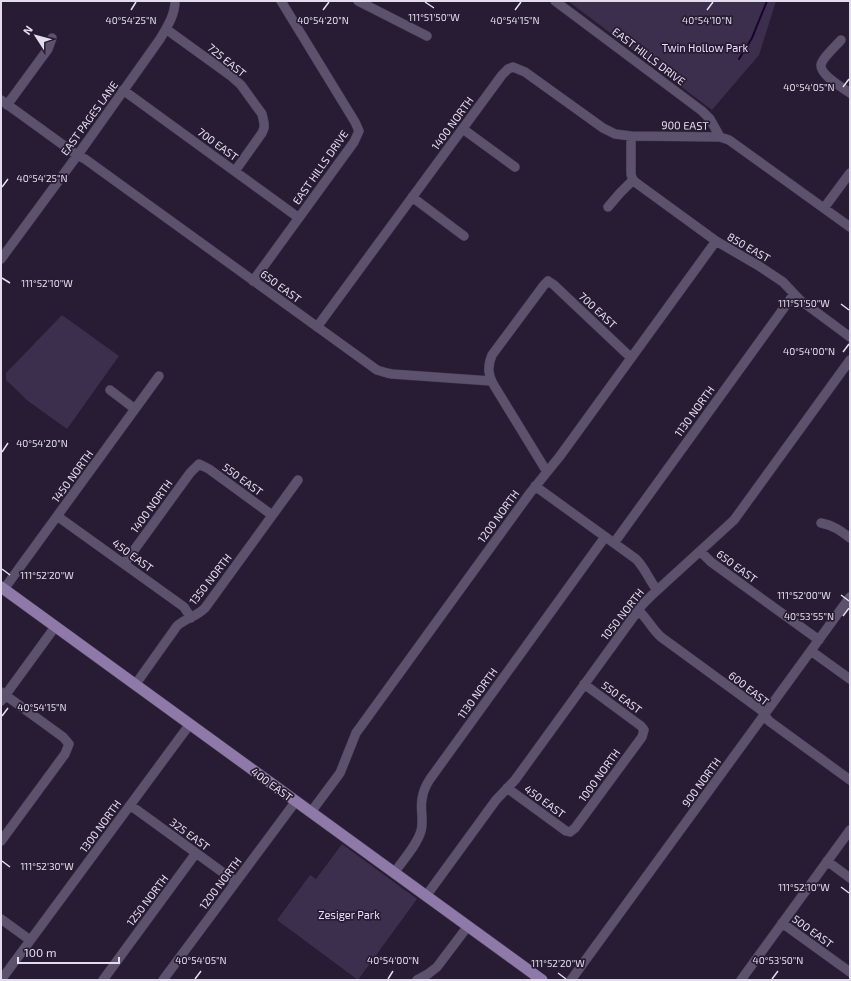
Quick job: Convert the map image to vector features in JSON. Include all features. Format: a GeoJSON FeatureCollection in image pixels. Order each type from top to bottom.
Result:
{"type":"FeatureCollection","features":[{"type":"Feature","properties":{"kind":"main road","name":"400 EAST"},"geometry":{"type":"LineString","coordinates":[[2,588],[542,980]]}},
{"type":"Feature","properties":{"kind":"street","name":"EAST PAGES LANE"},"geometry":{"type":"LineString","coordinates":[[1,258],[160,39],[175,10],[175,1]]}},
{"type":"Feature","properties":{"kind":"street","name":"EAST HILLS DRIVE"},"geometry":{"type":"LineString","coordinates":[[253,281],[354,142],[359,131],[356,122],[282,1]]}},
{"type":"Feature","properties":{"kind":"street"},"geometry":{"type":"LineString","coordinates":[[358,1],[427,36]]}},
{"type":"Feature","properties":{"kind":"street","name":"EAST HILLS DRIVE"},"geometry":{"type":"LineString","coordinates":[[555,1],[702,110],[710,119],[720,137]]}},
{"type":"Feature","properties":{"kind":"street","name":"725 EAST"},"geometry":{"type":"LineString","coordinates":[[166,29],[231,76],[245,91],[264,118],[264,128],[260,137],[235,171]]}},
{"type":"Feature","properties":{"kind":"street"},"geometry":{"type":"LineString","coordinates":[[4,103],[48,50],[52,38]]}},
{"type":"Feature","properties":{"kind":"street"},"geometry":{"type":"LineString","coordinates":[[841,40],[824,60],[821,69],[827,76],[850,93]]}},
{"type":"Feature","properties":{"kind":"street","name":"900 EAST"},"geometry":{"type":"LineString","coordinates":[[513,67],[525,72],[606,131],[631,136],[720,137],[729,140],[850,227]]}},
{"type":"Feature","properties":{"kind":"street","name":"1400 NORTH"},"geometry":{"type":"LineString","coordinates":[[317,327],[502,75],[508,69],[513,67]]}},
{"type":"Feature","properties":{"kind":"street","name":"700 EAST"},"geometry":{"type":"LineString","coordinates":[[123,90],[299,218]]}},
{"type":"Feature","properties":{"kind":"street","name":"650 EAST"},"geometry":{"type":"LineString","coordinates":[[4,103],[77,155],[85,159],[373,367],[382,372],[398,374],[491,381]]}},
{"type":"Feature","properties":{"kind":"street"},"geometry":{"type":"LineString","coordinates":[[463,129],[515,167]]}},
{"type":"Feature","properties":{"kind":"street"},"geometry":{"type":"LineString","coordinates":[[608,207],[633,180],[631,174],[631,136]]}},
{"type":"Feature","properties":{"kind":"street"},"geometry":{"type":"LineString","coordinates":[[824,208],[850,173]]}},
{"type":"Feature","properties":{"kind":"street","name":"850 EAST"},"geometry":{"type":"LineString","coordinates":[[633,180],[716,241],[783,282],[807,306],[850,337]]}},
{"type":"Feature","properties":{"kind":"street"},"geometry":{"type":"LineString","coordinates":[[412,197],[464,236]]}},
{"type":"Feature","properties":{"kind":"street","name":"1200 NORTH"},"geometry":{"type":"LineString","coordinates":[[311,812],[340,773],[356,733],[535,486],[560,456],[716,241]]}},
{"type":"Feature","properties":{"kind":"street","name":"700 EAST"},"geometry":{"type":"LineString","coordinates":[[491,381],[489,366],[492,355],[548,281],[631,357]]}},
{"type":"Feature","properties":{"kind":"street","name":"1130 NORTH"},"geometry":{"type":"LineString","coordinates":[[614,543],[794,294]]}},
{"type":"Feature","properties":{"kind":"street","name":"1050 NORTH"},"geometry":{"type":"LineString","coordinates":[[426,896],[499,796],[515,780],[638,610],[647,599],[734,520],[850,360]]}},
{"type":"Feature","properties":{"kind":"street","name":"1450 NORTH"},"geometry":{"type":"LineString","coordinates":[[2,588],[57,516],[159,376]]}},
{"type":"Feature","properties":{"kind":"street"},"geometry":{"type":"LineString","coordinates":[[491,381],[547,472]]}},
{"type":"Feature","properties":{"kind":"street"},"geometry":{"type":"LineString","coordinates":[[110,390],[135,409]]}},
{"type":"Feature","properties":{"kind":"street","name":"1400 NORTH"},"geometry":{"type":"LineString","coordinates":[[124,564],[190,473],[199,464]]}},
{"type":"Feature","properties":{"kind":"street","name":"550 EAST"},"geometry":{"type":"LineString","coordinates":[[199,464],[272,515]]}},
{"type":"Feature","properties":{"kind":"street","name":"1350 NORTH"},"geometry":{"type":"LineString","coordinates":[[135,684],[177,626],[181,622],[197,615],[205,608],[298,480]]}},
{"type":"Feature","properties":{"kind":"street"},"geometry":{"type":"LineString","coordinates":[[535,486],[639,563],[645,570],[650,582],[657,590]]}},
{"type":"Feature","properties":{"kind":"street","name":"450 EAST"},"geometry":{"type":"LineString","coordinates":[[57,516],[184,607],[191,618]]}},
{"type":"Feature","properties":{"kind":"street"},"geometry":{"type":"LineString","coordinates":[[822,523],[838,529],[850,538]]}},
{"type":"Feature","properties":{"kind":"street","name":"1130 NORTH"},"geometry":{"type":"LineString","coordinates":[[394,873],[414,846],[420,833],[423,817],[423,792],[430,779],[605,537]]}},
{"type":"Feature","properties":{"kind":"street","name":"650 EAST"},"geometry":{"type":"LineString","coordinates":[[700,551],[711,562],[819,640]]}},
{"type":"Feature","properties":{"kind":"street","name":"900 NORTH"},"geometry":{"type":"LineString","coordinates":[[571,980],[850,597]]}},
{"type":"Feature","properties":{"kind":"street","name":"600 EAST"},"geometry":{"type":"LineString","coordinates":[[638,610],[647,619],[656,633],[761,710],[769,721],[850,780]]}},
{"type":"Feature","properties":{"kind":"street"},"geometry":{"type":"LineString","coordinates":[[1,841],[65,754],[69,744],[63,737],[2,696],[55,627]]}},
{"type":"Feature","properties":{"kind":"street"},"geometry":{"type":"LineString","coordinates":[[811,651],[850,679]]}},
{"type":"Feature","properties":{"kind":"street","name":"550 EAST"},"geometry":{"type":"LineString","coordinates":[[584,684],[641,726],[644,730]]}},
{"type":"Feature","properties":{"kind":"street","name":"1300 NORTH"},"geometry":{"type":"LineString","coordinates":[[1,980],[190,724]]}},
{"type":"Feature","properties":{"kind":"street","name":"1000 NORTH"},"geometry":{"type":"LineString","coordinates":[[570,832],[575,828],[642,737],[644,730]]}},
{"type":"Feature","properties":{"kind":"street","name":"450 EAST"},"geometry":{"type":"LineString","coordinates":[[507,788],[565,830],[570,832]]}},
{"type":"Feature","properties":{"kind":"street","name":"1200 NORTH"},"geometry":{"type":"LineString","coordinates":[[163,980],[296,801]]}},
{"type":"Feature","properties":{"kind":"street","name":"325 EAST"},"geometry":{"type":"LineString","coordinates":[[130,805],[236,882]]}},
{"type":"Feature","properties":{"kind":"street"},"geometry":{"type":"LineString","coordinates":[[741,980],[850,830]]}},
{"type":"Feature","properties":{"kind":"street","name":"1250 NORTH"},"geometry":{"type":"LineString","coordinates":[[103,980],[196,854]]}},
{"type":"Feature","properties":{"kind":"street"},"geometry":{"type":"LineString","coordinates":[[827,861],[850,878]]}},
{"type":"Feature","properties":{"kind":"street"},"geometry":{"type":"LineString","coordinates":[[1,919],[30,940]]}},
{"type":"Feature","properties":{"kind":"street","name":"500 EAST"},"geometry":{"type":"LineString","coordinates":[[782,923],[850,972]]}},
{"type":"Feature","properties":{"kind":"street"},"geometry":{"type":"LineString","coordinates":[[417,980],[437,967],[468,926]]}},
{"type":"Feature","properties":{"kind":"green space","name":"Twin Hollow Park"},"geometry":{"type":"Polygon","coordinates":[[[568,1],[776,1],[759,55],[712,110],[568,1]]]}},
{"type":"Feature","properties":{"kind":"green space"},"geometry":{"type":"Polygon","coordinates":[[[62,315],[119,356],[67,429],[28,401],[6,380],[6,373],[62,315]]]}},
{"type":"Feature","properties":{"kind":"green space","name":"Zesiger Park"},"geometry":{"type":"Polygon","coordinates":[[[342,844],[417,899],[358,980],[277,920],[310,875],[316,879],[342,844]]]}},
{"type":"Feature","properties":{"kind":"waterway"},"geometry":{"type":"LineString","coordinates":[[739,59],[752,38],[767,1]]}}]}
